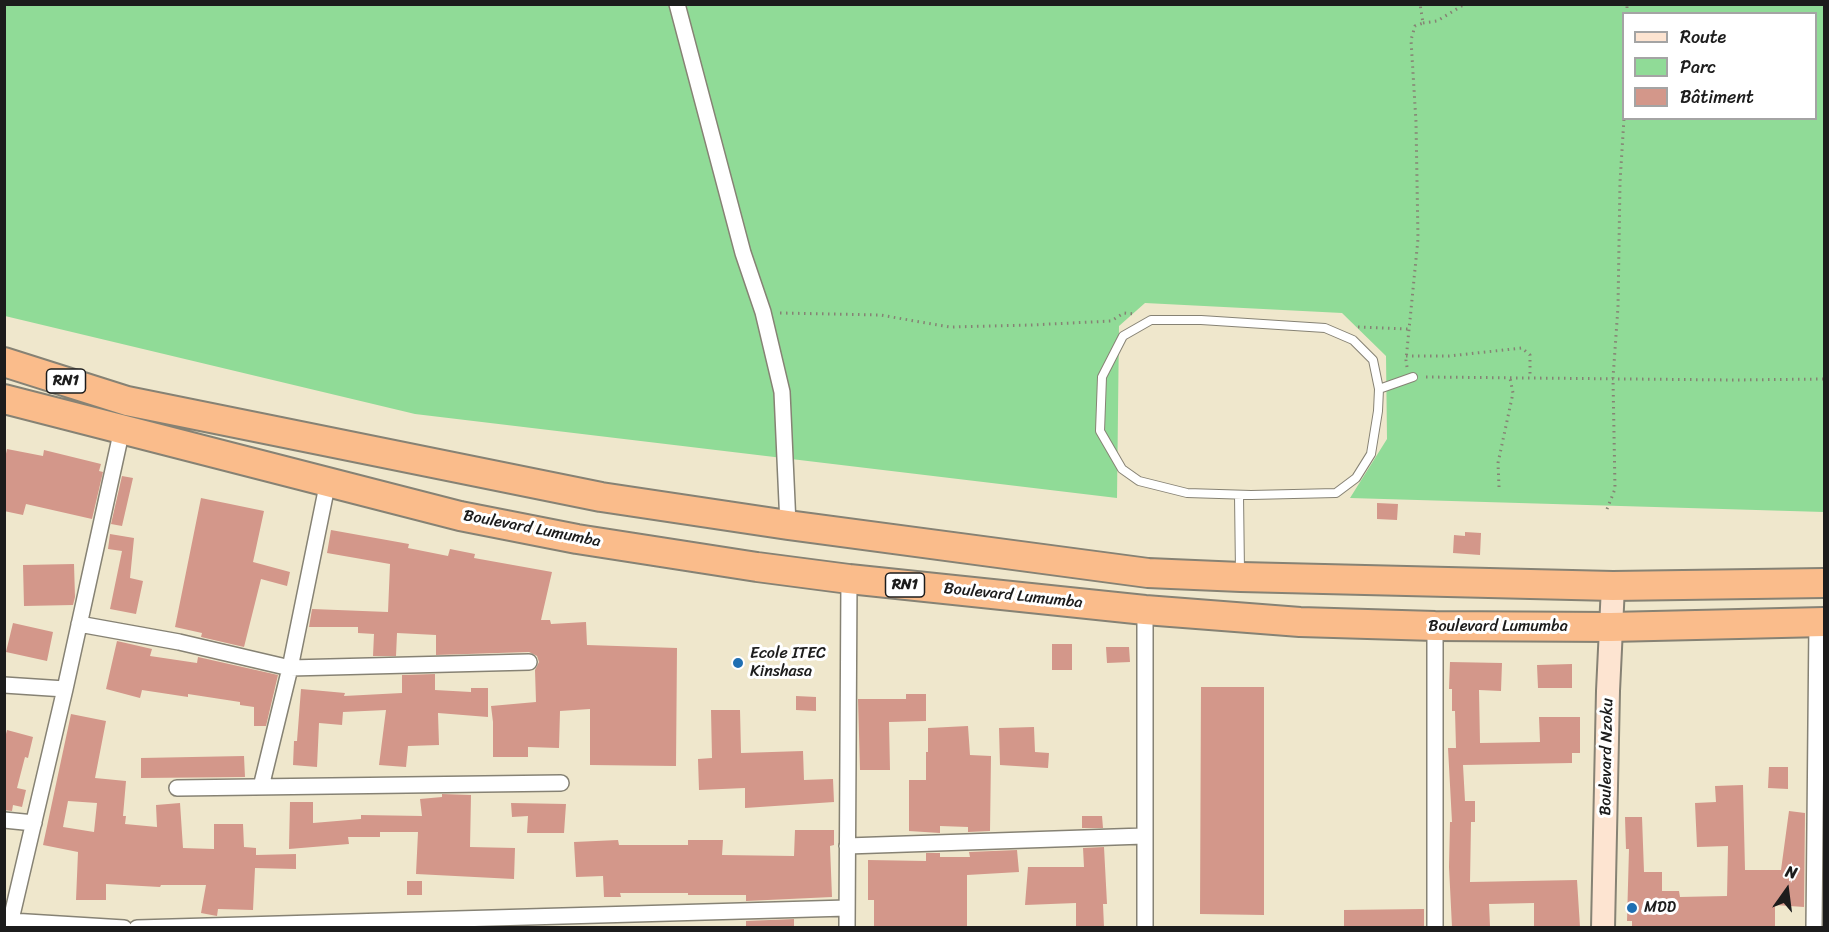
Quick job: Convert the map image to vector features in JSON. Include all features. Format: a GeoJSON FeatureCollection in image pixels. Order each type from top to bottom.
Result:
{"type":"FeatureCollection","features":[{"type":"Feature","properties":{"kind":"highway","name":"RN1"},"geometry":{"type":"LineString","coordinates":[[4,362],[127,401],[602,497],[788,525],[1148,573],[1613,586],[1824,583]]}},
{"type":"Feature","properties":{"kind":"highway","name":"Boulevard Lumumba"},"geometry":{"type":"LineString","coordinates":[[4,399],[460,516],[577,539],[849,579],[1145,610],[1300,622],[1435,626],[1611,627],[1821,622]]}},
{"type":"Feature","properties":{"kind":"street"},"geometry":{"type":"LineString","coordinates":[[677,4],[743,253],[763,312],[782,392],[788,525]]}},
{"type":"Feature","properties":{"kind":"street"},"geometry":{"type":"LineString","coordinates":[[122,429],[10,924],[124,927]]}},
{"type":"Feature","properties":{"kind":"street"},"geometry":{"type":"LineString","coordinates":[[261,787],[290,668],[328,481]]}},
{"type":"Feature","properties":{"kind":"street"},"geometry":{"type":"LineString","coordinates":[[847,927],[849,579]]}},
{"type":"Feature","properties":{"kind":"street","name":"Boulevard Nzoku"},"geometry":{"type":"LineString","coordinates":[[1603,927],[1613,586]]}},
{"type":"Feature","properties":{"kind":"street"},"geometry":{"type":"LineString","coordinates":[[1145,610],[1145,927]]}},
{"type":"Feature","properties":{"kind":"street"},"geometry":{"type":"LineString","coordinates":[[1814,927],[1820,817],[1821,622]]}},
{"type":"Feature","properties":{"kind":"street"},"geometry":{"type":"LineString","coordinates":[[79,624],[179,642],[290,668],[529,662]]}},
{"type":"Feature","properties":{"kind":"street"},"geometry":{"type":"LineString","coordinates":[[1435,626],[1435,927]]}},
{"type":"Feature","properties":{"kind":"street"},"geometry":{"type":"LineString","coordinates":[[4,685],[65,688]]}},
{"type":"Feature","properties":{"kind":"street"},"geometry":{"type":"LineString","coordinates":[[177,788],[561,783]]}},
{"type":"Feature","properties":{"kind":"street"},"geometry":{"type":"LineString","coordinates":[[4,820],[34,823]]}},
{"type":"Feature","properties":{"kind":"street"},"geometry":{"type":"LineString","coordinates":[[847,846],[1144,836]]}},
{"type":"Feature","properties":{"kind":"street"},"geometry":{"type":"LineString","coordinates":[[137,927],[847,908]]}},
{"type":"Feature","properties":{"kind":"lane"},"geometry":{"type":"LineString","coordinates":[[1151,320],[1201,320],[1325,328],[1353,340],[1373,360],[1379,389],[1371,454],[1356,478],[1336,493],[1239,495],[1187,493],[1139,481],[1122,469],[1100,431],[1102,377],[1123,336],[1151,320]]}},
{"type":"Feature","properties":{"kind":"lane"},"geometry":{"type":"LineString","coordinates":[[1379,389],[1413,376]]}},
{"type":"Feature","properties":{"kind":"lane"},"geometry":{"type":"LineString","coordinates":[[1239,495],[1240,577]]}},
{"type":"Feature","properties":{"kind":"path"},"geometry":{"type":"LineString","coordinates":[[1420,4],[1423,23]]}},
{"type":"Feature","properties":{"kind":"path"},"geometry":{"type":"LineString","coordinates":[[1465,4],[1437,21],[1415,26],[1411,40],[1416,122],[1418,239],[1406,356],[1408,373],[1413,376],[1510,378],[1824,379]]}},
{"type":"Feature","properties":{"kind":"path"},"geometry":{"type":"LineString","coordinates":[[1607,509],[1615,489],[1613,378],[1618,307],[1620,182],[1624,120]]}},
{"type":"Feature","properties":{"kind":"path"},"geometry":{"type":"LineString","coordinates":[[763,312],[880,315],[950,327],[1111,321],[1124,313],[1136,314]]}},
{"type":"Feature","properties":{"kind":"path"},"geometry":{"type":"LineString","coordinates":[[1357,327],[1409,329]]}},
{"type":"Feature","properties":{"kind":"path"},"geometry":{"type":"LineString","coordinates":[[1406,356],[1449,356],[1522,348],[1530,355],[1530,378]]}},
{"type":"Feature","properties":{"kind":"path"},"geometry":{"type":"LineString","coordinates":[[1499,487],[1498,463],[1513,393],[1510,378]]}},
{"type":"Feature","properties":{"kind":"green space"},"geometry":{"type":"Polygon","coordinates":[[[5,5],[1824,5],[1824,512],[1350,498],[1387,439],[1386,356],[1342,313],[1145,303],[1119,326],[1117,498],[415,414],[5,316],[5,5]]]}},
{"type":"Feature","properties":{"kind":"building"},"geometry":{"type":"Polygon","coordinates":[[[7,449],[43,456],[44,450],[101,464],[99,471],[103,472],[92,519],[26,504],[23,515],[4,511],[4,463],[7,449]]]}},
{"type":"Feature","properties":{"kind":"building"},"geometry":{"type":"Polygon","coordinates":[[[122,476],[133,478],[122,526],[111,524],[122,476]]]}},
{"type":"Feature","properties":{"kind":"building"},"geometry":{"type":"Polygon","coordinates":[[[201,498],[264,511],[253,562],[290,572],[287,586],[261,579],[244,647],[201,637],[202,633],[175,627],[201,498]]]}},
{"type":"Feature","properties":{"kind":"building"},"geometry":{"type":"Polygon","coordinates":[[[1377,503],[1398,504],[1397,520],[1377,519],[1377,503]]]}},
{"type":"Feature","properties":{"kind":"building"},"geometry":{"type":"Polygon","coordinates":[[[331,530],[409,544],[408,548],[448,556],[450,549],[475,554],[474,558],[552,572],[541,620],[550,620],[551,624],[586,622],[587,645],[677,648],[676,766],[590,765],[590,709],[560,711],[559,748],[528,747],[528,757],[493,757],[491,706],[536,702],[535,670],[539,662],[537,656],[529,652],[436,655],[436,635],[397,633],[396,656],[373,656],[374,634],[358,633],[358,627],[309,627],[312,609],[388,612],[390,564],[327,553],[331,530]]]}},
{"type":"Feature","properties":{"kind":"building"},"geometry":{"type":"Polygon","coordinates":[[[1465,532],[1481,533],[1480,555],[1453,553],[1454,535],[1465,536],[1465,532]]]}},
{"type":"Feature","properties":{"kind":"building"},"geometry":{"type":"Polygon","coordinates":[[[110,534],[134,538],[130,578],[143,581],[136,614],[110,609],[122,551],[108,549],[110,534]]]}},
{"type":"Feature","properties":{"kind":"building"},"geometry":{"type":"Polygon","coordinates":[[[74,564],[75,597],[73,605],[24,606],[23,565],[74,564]]]}},
{"type":"Feature","properties":{"kind":"building"},"geometry":{"type":"Polygon","coordinates":[[[13,623],[53,632],[47,661],[6,652],[13,623]]]}},
{"type":"Feature","properties":{"kind":"building"},"geometry":{"type":"Polygon","coordinates":[[[117,641],[152,649],[150,656],[197,663],[198,657],[278,675],[266,726],[254,726],[254,707],[240,705],[240,702],[142,690],[140,698],[106,689],[117,641]]]}},
{"type":"Feature","properties":{"kind":"building"},"geometry":{"type":"Polygon","coordinates":[[[1052,644],[1072,644],[1072,670],[1052,670],[1052,644]]]}},
{"type":"Feature","properties":{"kind":"building"},"geometry":{"type":"Polygon","coordinates":[[[1106,647],[1129,647],[1130,662],[1107,663],[1106,647]]]}},
{"type":"Feature","properties":{"kind":"building"},"geometry":{"type":"Polygon","coordinates":[[[1450,662],[1502,663],[1501,691],[1479,690],[1480,743],[1540,742],[1539,717],[1580,717],[1580,753],[1572,753],[1572,763],[1463,765],[1465,801],[1475,801],[1475,822],[1471,822],[1470,882],[1577,880],[1580,927],[1534,927],[1534,903],[1489,904],[1490,926],[1452,927],[1449,867],[1450,822],[1452,822],[1448,748],[1456,748],[1455,711],[1452,711],[1452,689],[1449,689],[1450,662]]]}},
{"type":"Feature","properties":{"kind":"building"},"geometry":{"type":"Polygon","coordinates":[[[1572,664],[1572,688],[1538,688],[1537,665],[1572,664]]]}},
{"type":"Feature","properties":{"kind":"building"},"geometry":{"type":"Polygon","coordinates":[[[435,674],[435,690],[471,692],[471,688],[488,688],[488,717],[438,713],[439,745],[408,746],[406,767],[379,765],[386,710],[343,712],[342,725],[319,723],[317,767],[293,765],[301,689],[345,693],[344,696],[402,693],[402,675],[435,674]]]}},
{"type":"Feature","properties":{"kind":"building"},"geometry":{"type":"Polygon","coordinates":[[[1201,687],[1264,687],[1264,915],[1200,914],[1201,687]]]}},
{"type":"Feature","properties":{"kind":"building"},"geometry":{"type":"Polygon","coordinates":[[[906,694],[926,694],[926,721],[889,722],[890,770],[860,770],[858,699],[906,699],[906,694]]]}},
{"type":"Feature","properties":{"kind":"building"},"geometry":{"type":"Polygon","coordinates":[[[796,696],[816,697],[816,711],[796,710],[796,696]]]}},
{"type":"Feature","properties":{"kind":"building"},"geometry":{"type":"Polygon","coordinates":[[[711,710],[740,710],[741,753],[803,751],[804,780],[833,779],[834,802],[745,808],[745,788],[699,790],[698,759],[712,758],[711,710]]]}},
{"type":"Feature","properties":{"kind":"building"},"geometry":{"type":"Polygon","coordinates":[[[71,714],[106,721],[95,778],[126,781],[123,816],[126,816],[125,824],[157,827],[156,805],[180,803],[183,848],[214,849],[214,824],[243,824],[244,847],[256,848],[256,855],[296,854],[296,869],[255,868],[253,910],[218,909],[217,916],[201,913],[206,885],[161,885],[160,887],[106,884],[106,900],[76,900],[78,852],[43,845],[71,714]],[[68,801],[63,827],[94,832],[97,803],[68,801]]]}},
{"type":"Feature","properties":{"kind":"building"},"geometry":{"type":"Polygon","coordinates":[[[968,726],[970,755],[991,756],[990,831],[968,832],[968,827],[940,826],[940,833],[909,831],[909,780],[926,780],[928,728],[968,726]]]}},
{"type":"Feature","properties":{"kind":"building"},"geometry":{"type":"Polygon","coordinates":[[[1034,727],[1035,752],[1049,753],[1048,768],[1000,765],[999,728],[1034,727]]]}},
{"type":"Feature","properties":{"kind":"building"},"geometry":{"type":"Polygon","coordinates":[[[7,730],[33,737],[17,788],[26,790],[22,807],[13,805],[12,811],[4,810],[4,742],[7,730]]]}},
{"type":"Feature","properties":{"kind":"building"},"geometry":{"type":"Polygon","coordinates":[[[244,756],[245,777],[141,778],[141,758],[244,756]]]}},
{"type":"Feature","properties":{"kind":"building"},"geometry":{"type":"Polygon","coordinates":[[[1769,767],[1788,767],[1788,789],[1768,788],[1769,767]]]}},
{"type":"Feature","properties":{"kind":"building"},"geometry":{"type":"Polygon","coordinates":[[[1743,785],[1745,870],[1781,870],[1789,811],[1805,813],[1804,907],[1775,905],[1775,927],[1632,927],[1632,921],[1627,921],[1629,849],[1626,849],[1625,817],[1642,817],[1644,872],[1662,872],[1662,891],[1679,891],[1680,897],[1727,896],[1728,846],[1697,847],[1695,803],[1716,802],[1715,786],[1743,785]]]}},
{"type":"Feature","properties":{"kind":"building"},"geometry":{"type":"Polygon","coordinates":[[[442,794],[471,795],[470,847],[515,848],[514,879],[416,874],[418,832],[380,832],[380,837],[348,837],[349,844],[289,849],[290,802],[313,802],[313,823],[361,819],[361,815],[422,816],[420,799],[442,797],[442,794]]]}},
{"type":"Feature","properties":{"kind":"building"},"geometry":{"type":"Polygon","coordinates":[[[511,803],[566,804],[564,833],[527,833],[528,816],[512,817],[511,803]]]}},
{"type":"Feature","properties":{"kind":"building"},"geometry":{"type":"Polygon","coordinates":[[[1082,816],[1102,816],[1103,828],[1082,828],[1082,816]]]}},
{"type":"Feature","properties":{"kind":"building"},"geometry":{"type":"Polygon","coordinates":[[[795,830],[834,830],[834,845],[830,846],[832,897],[746,901],[746,895],[620,893],[621,897],[604,897],[603,876],[576,877],[574,842],[618,840],[619,845],[688,845],[688,840],[723,840],[722,855],[794,856],[795,830]]]}},
{"type":"Feature","properties":{"kind":"building"},"geometry":{"type":"Polygon","coordinates":[[[1104,847],[1107,904],[1103,904],[1104,927],[1076,927],[1076,903],[1025,905],[1028,867],[1084,867],[1083,848],[1104,847]]]}},
{"type":"Feature","properties":{"kind":"building"},"geometry":{"type":"Polygon","coordinates":[[[1017,850],[1019,872],[967,875],[967,927],[874,927],[874,900],[868,900],[868,860],[926,861],[926,853],[940,853],[940,857],[970,857],[969,852],[1017,850]]]}},
{"type":"Feature","properties":{"kind":"building"},"geometry":{"type":"Polygon","coordinates":[[[407,881],[422,881],[422,895],[407,895],[407,881]]]}},
{"type":"Feature","properties":{"kind":"building"},"geometry":{"type":"Polygon","coordinates":[[[1424,909],[1424,927],[1344,927],[1344,910],[1424,909]]]}},
{"type":"Feature","properties":{"kind":"building"},"geometry":{"type":"Polygon","coordinates":[[[794,919],[794,927],[746,927],[746,921],[794,919]]]}},
{"type":"Feature","properties":{"kind":"place","name":"Ecole ITEC Kinshasa"},"geometry":{"type":"Point","coordinates":[738,663]}},
{"type":"Feature","properties":{"kind":"place","name":"MDD"},"geometry":{"type":"Point","coordinates":[1632,908]}}]}
